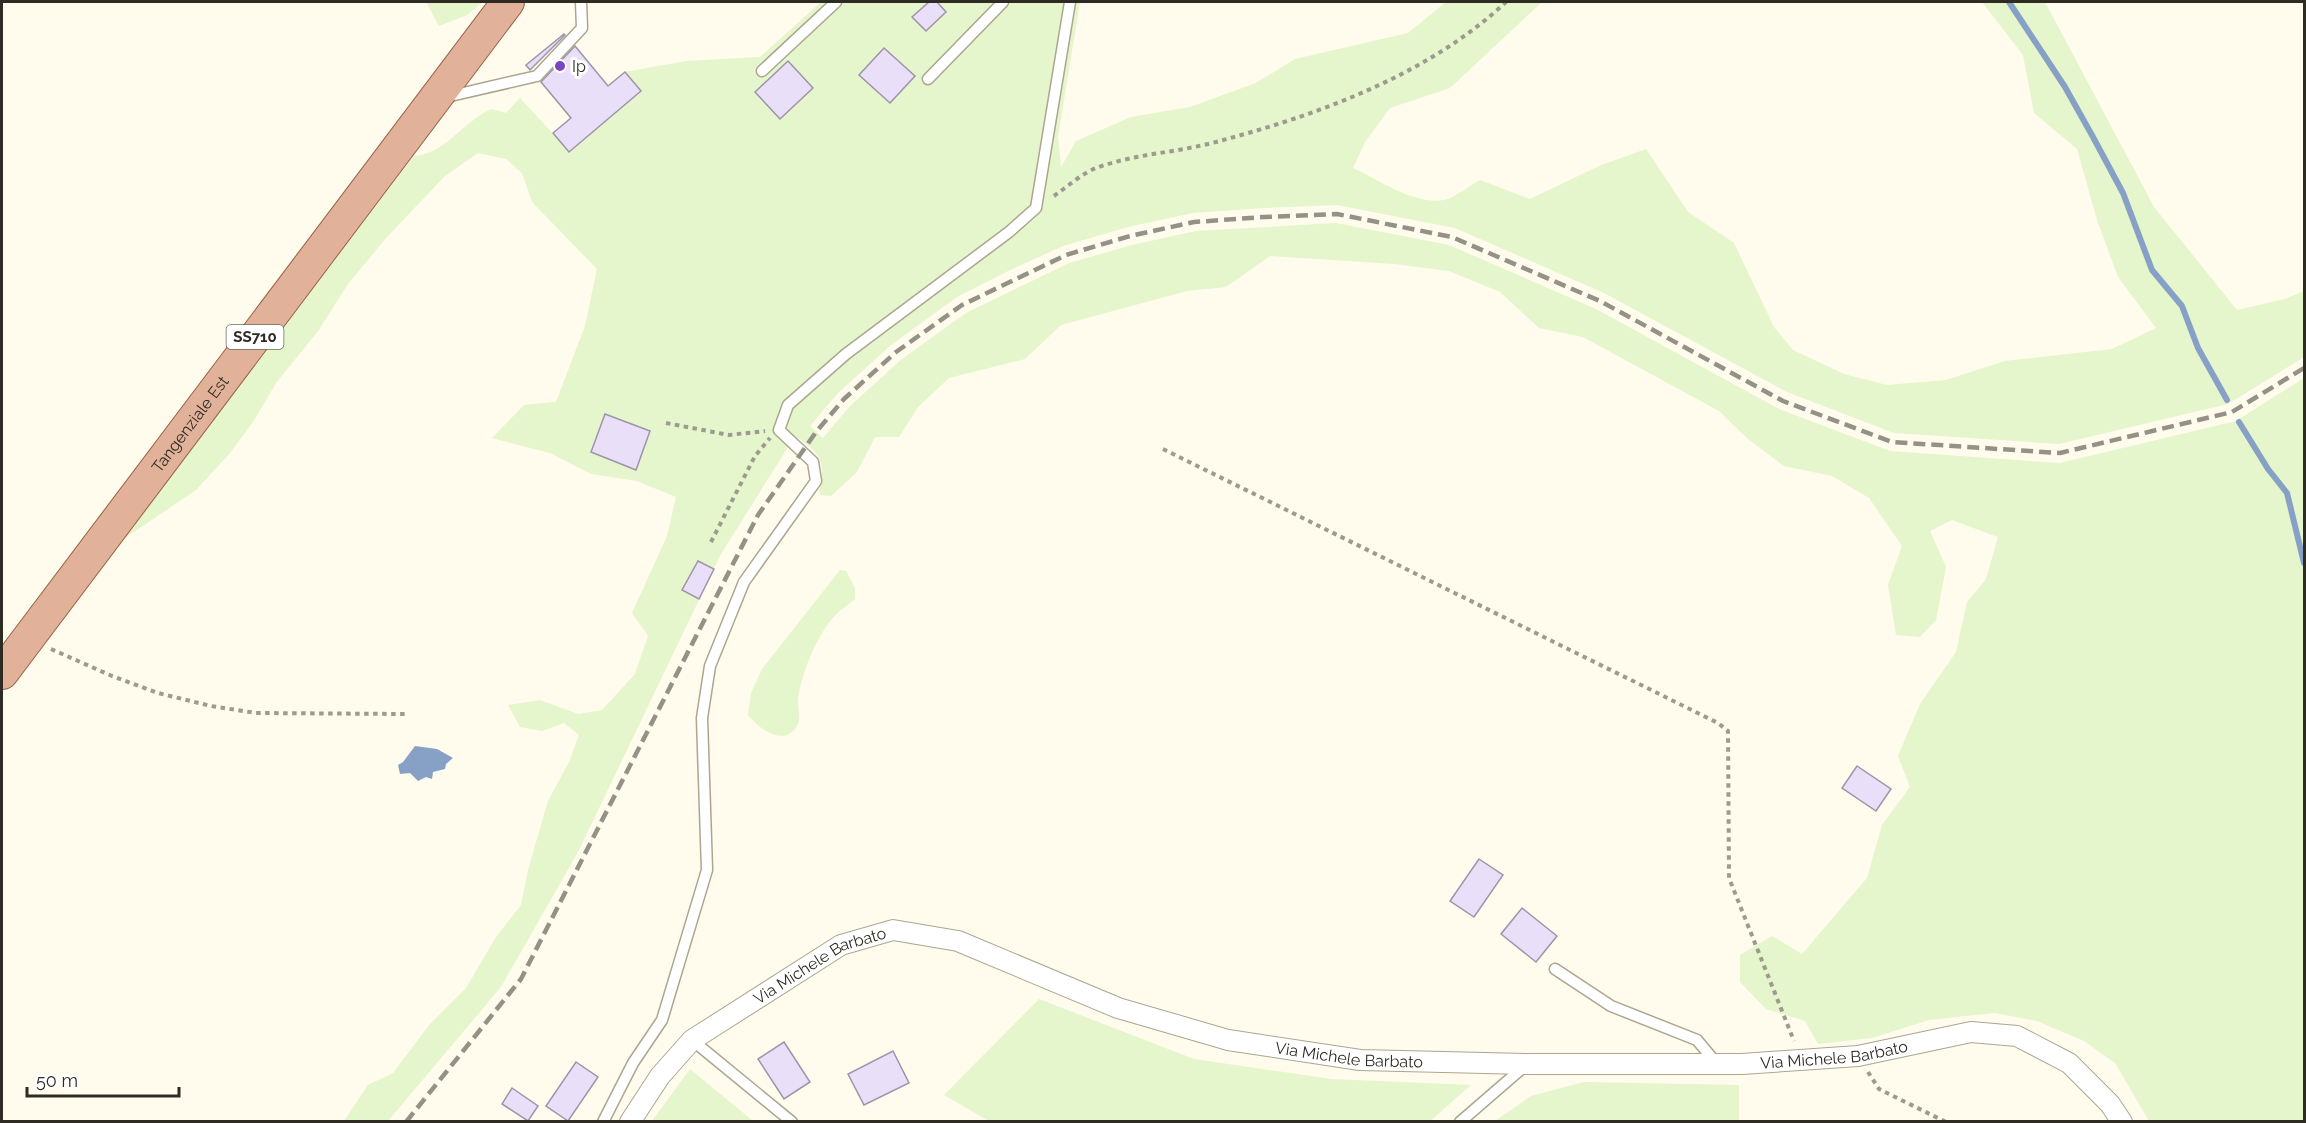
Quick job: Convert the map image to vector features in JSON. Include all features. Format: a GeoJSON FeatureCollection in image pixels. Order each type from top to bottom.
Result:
{"type":"FeatureCollection","features":[{"type":"Feature","properties":{"kind":"main road","name":"Tangenziale Est"},"geometry":{"type":"LineString","coordinates":[[2,673],[508,2]]}},
{"type":"Feature","properties":{"kind":"street","name":"Via Michele Barbato"},"geometry":{"type":"LineString","coordinates":[[630,1122],[660,1076],[692,1040],[841,945],[893,930],[958,941],[1118,1008],[1228,1040],[1360,1060],[1527,1064],[1717,1064],[1802,1061],[1858,1056],[1971,1032],[2017,1036],[2069,1063],[2110,1104],[2122,1122]]}},
{"type":"Feature","properties":{"kind":"lane"},"geometry":{"type":"LineString","coordinates":[[433,100],[537,76],[582,28],[581,2]]}},
{"type":"Feature","properties":{"kind":"lane"},"geometry":{"type":"LineString","coordinates":[[762,71],[836,2]]}},
{"type":"Feature","properties":{"kind":"lane"},"geometry":{"type":"LineString","coordinates":[[928,79],[1003,2]]}},
{"type":"Feature","properties":{"kind":"lane"},"geometry":{"type":"LineString","coordinates":[[603,1122],[633,1063],[662,1020],[707,870],[702,718],[710,666],[744,582],[816,481],[813,462],[779,430],[788,405],[846,354],[1009,232],[1036,208],[1070,2]]}},
{"type":"Feature","properties":{"kind":"lane"},"geometry":{"type":"LineString","coordinates":[[1555,969],[1611,1006],[1697,1040],[1717,1064]]}},
{"type":"Feature","properties":{"kind":"lane"},"geometry":{"type":"LineString","coordinates":[[692,1040],[792,1122]]}},
{"type":"Feature","properties":{"kind":"lane"},"geometry":{"type":"LineString","coordinates":[[1460,1122],[1527,1064]]}},
{"type":"Feature","properties":{"kind":"path"},"geometry":{"type":"LineString","coordinates":[[1036,208],[1094,169],[1152,152],[1209,144],[1276,124],[1421,65],[1486,20],[1506,2]]}},
{"type":"Feature","properties":{"kind":"path"},"geometry":{"type":"LineString","coordinates":[[666,423],[729,435],[779,430]]}},
{"type":"Feature","properties":{"kind":"path"},"geometry":{"type":"LineString","coordinates":[[711,542],[755,456],[779,430]]}},
{"type":"Feature","properties":{"kind":"path"},"geometry":{"type":"LineString","coordinates":[[1163,449],[1718,723],[1728,731],[1729,878],[1802,1061]]}},
{"type":"Feature","properties":{"kind":"path"},"geometry":{"type":"LineString","coordinates":[[30,635],[55,652],[82,665],[158,693],[211,706],[256,712],[405,714]]}},
{"type":"Feature","properties":{"kind":"path"},"geometry":{"type":"LineString","coordinates":[[1858,1056],[1879,1089],[1946,1122]]}},
{"type":"Feature","properties":{"kind":"green space"},"geometry":{"type":"Polygon","coordinates":[[[426,2],[483,2],[467,15],[439,26],[426,2]]]}},
{"type":"Feature","properties":{"kind":"green space"},"geometry":{"type":"Polygon","coordinates":[[[821,2],[1080,2],[1058,137],[1061,167],[1076,141],[1131,117],[1190,107],[1256,83],[1295,59],[1408,33],[1446,2],[1542,2],[1450,88],[1390,108],[1365,142],[1353,168],[1420,199],[1432,201],[1448,199],[1480,180],[1530,199],[1599,166],[1646,149],[1688,212],[1734,243],[1774,327],[1793,350],[1844,374],[1887,385],[1946,380],[2005,361],[2112,349],[2156,328],[2118,277],[2097,220],[2077,149],[2034,113],[2023,55],[1982,2],[2045,2],[2154,207],[2237,310],[2285,299],[2304,291],[2304,357],[2228,404],[2059,444],[1894,433],[1787,392],[1604,293],[1455,228],[1337,205],[1193,213],[1128,227],[1063,246],[957,297],[891,345],[838,393],[810,426],[823,438],[850,406],[902,359],[966,313],[1069,263],[1132,245],[1196,231],[1336,223],[1449,245],[1596,309],[1779,409],[1890,451],[2060,463],[2236,421],[2304,378],[2304,1121],[2149,1121],[2115,1063],[2084,1041],[2037,1021],[1995,1013],[1929,1020],[1872,1038],[1818,1044],[1805,1021],[1766,1009],[1740,982],[1740,955],[1772,936],[1802,954],[1867,878],[1882,825],[1910,787],[1898,756],[1920,704],[1956,652],[1967,602],[1986,579],[1998,537],[1952,520],[1930,531],[1946,567],[1936,620],[1920,637],[1896,635],[1888,585],[1902,546],[1869,498],[1832,476],[1784,466],[1748,439],[1719,411],[1583,337],[1539,328],[1500,292],[1449,271],[1394,264],[1270,256],[1226,287],[1187,291],[1061,325],[1025,359],[949,378],[918,407],[899,437],[875,437],[857,472],[831,496],[820,495],[822,468],[818,457],[810,447],[795,436],[721,554],[578,852],[501,987],[388,1121],[344,1121],[368,1085],[393,1073],[430,1024],[466,988],[496,937],[521,905],[528,870],[548,801],[569,762],[579,735],[564,723],[542,731],[520,727],[508,705],[540,700],[578,714],[602,710],[635,674],[648,636],[632,613],[667,536],[676,497],[637,481],[591,474],[550,453],[492,438],[524,405],[556,402],[585,326],[597,269],[532,202],[522,173],[506,159],[478,153],[445,176],[386,238],[348,284],[318,331],[276,383],[253,422],[230,453],[196,490],[122,540],[414,156],[435,150],[481,114],[491,109],[506,113],[520,98],[570,152],[641,91],[625,72],[686,61],[760,57],[821,2]]]}},
{"type":"Feature","properties":{"kind":"green space"},"geometry":{"type":"Polygon","coordinates":[[[840,570],[846,571],[855,588],[855,599],[831,620],[815,647],[800,688],[797,726],[785,735],[771,734],[748,715],[751,693],[762,669],[840,570]]]}},
{"type":"Feature","properties":{"kind":"green space"},"geometry":{"type":"Polygon","coordinates":[[[1039,999],[1194,1059],[1331,1079],[1471,1085],[1429,1122],[989,1121],[944,1095],[1039,999]]]}},
{"type":"Feature","properties":{"kind":"green space"},"geometry":{"type":"Polygon","coordinates":[[[690,1069],[753,1121],[652,1121],[690,1069]]]}},
{"type":"Feature","properties":{"kind":"green space"},"geometry":{"type":"Polygon","coordinates":[[[1584,1082],[1739,1085],[1739,1121],[1495,1121],[1531,1096],[1584,1082]]]}},
{"type":"Feature","properties":{"kind":"water"},"geometry":{"type":"Polygon","coordinates":[[[415,746],[437,749],[453,758],[446,764],[445,769],[433,772],[432,779],[426,777],[418,781],[410,773],[400,774],[398,765],[415,746]]]}},
{"type":"Feature","properties":{"kind":"building"},"geometry":{"type":"Polygon","coordinates":[[[929,2],[937,2],[946,12],[926,31],[912,17],[929,2]]]}},
{"type":"Feature","properties":{"kind":"building"},"geometry":{"type":"Polygon","coordinates":[[[565,35],[530,70],[526,65],[565,35]]]}},
{"type":"Feature","properties":{"kind":"building"},"geometry":{"type":"Polygon","coordinates":[[[575,46],[608,86],[625,72],[641,91],[569,152],[553,133],[571,118],[541,82],[575,46]]]}},
{"type":"Feature","properties":{"kind":"building"},"geometry":{"type":"Polygon","coordinates":[[[884,48],[915,76],[890,103],[859,75],[884,48]]]}},
{"type":"Feature","properties":{"kind":"building"},"geometry":{"type":"Polygon","coordinates":[[[788,61],[813,88],[780,119],[755,92],[788,61]]]}},
{"type":"Feature","properties":{"kind":"building"},"geometry":{"type":"Polygon","coordinates":[[[605,414],[650,431],[636,470],[591,452],[605,414]]]}},
{"type":"Feature","properties":{"kind":"building"},"geometry":{"type":"Polygon","coordinates":[[[698,561],[714,569],[699,599],[682,590],[698,561]]]}},
{"type":"Feature","properties":{"kind":"building"},"geometry":{"type":"Polygon","coordinates":[[[1857,766],[1891,789],[1876,811],[1842,788],[1857,766]]]}},
{"type":"Feature","properties":{"kind":"building"},"geometry":{"type":"Polygon","coordinates":[[[1479,859],[1503,875],[1474,917],[1450,901],[1479,859]]]}},
{"type":"Feature","properties":{"kind":"building"},"geometry":{"type":"Polygon","coordinates":[[[1522,908],[1557,936],[1536,962],[1501,934],[1522,908]]]}},
{"type":"Feature","properties":{"kind":"building"},"geometry":{"type":"Polygon","coordinates":[[[784,1042],[810,1082],[784,1099],[758,1059],[784,1042]]]}},
{"type":"Feature","properties":{"kind":"building"},"geometry":{"type":"Polygon","coordinates":[[[893,1051],[909,1083],[864,1105],[848,1074],[893,1051]]]}},
{"type":"Feature","properties":{"kind":"building"},"geometry":{"type":"Polygon","coordinates":[[[576,1062],[598,1077],[568,1121],[546,1106],[576,1062]]]}},
{"type":"Feature","properties":{"kind":"building"},"geometry":{"type":"Polygon","coordinates":[[[512,1088],[538,1106],[528,1121],[502,1104],[512,1088]]]}},
{"type":"Feature","properties":{"kind":"waterway"},"geometry":{"type":"LineString","coordinates":[[2009,2],[2065,87],[2093,137],[2123,193],[2152,270],[2182,306],[2198,348],[2227,400]]}},
{"type":"Feature","properties":{"kind":"waterway"},"geometry":{"type":"LineString","coordinates":[[2239,422],[2268,469],[2287,493],[2304,563]]}},
{"type":"Feature","properties":{"kind":"railway"},"geometry":{"type":"LineString","coordinates":[[406,1122],[521,979],[758,515],[816,432],[844,399],[896,352],[962,305],[1066,255],[1130,236],[1194,222],[1264,217],[1337,214],[1452,237],[1600,301],[1783,401],[1892,442],[2060,453],[2232,412],[2304,368]]}},
{"type":"Feature","properties":{"kind":"place","name":"Ip"},"geometry":{"type":"Point","coordinates":[560,66]}}]}
